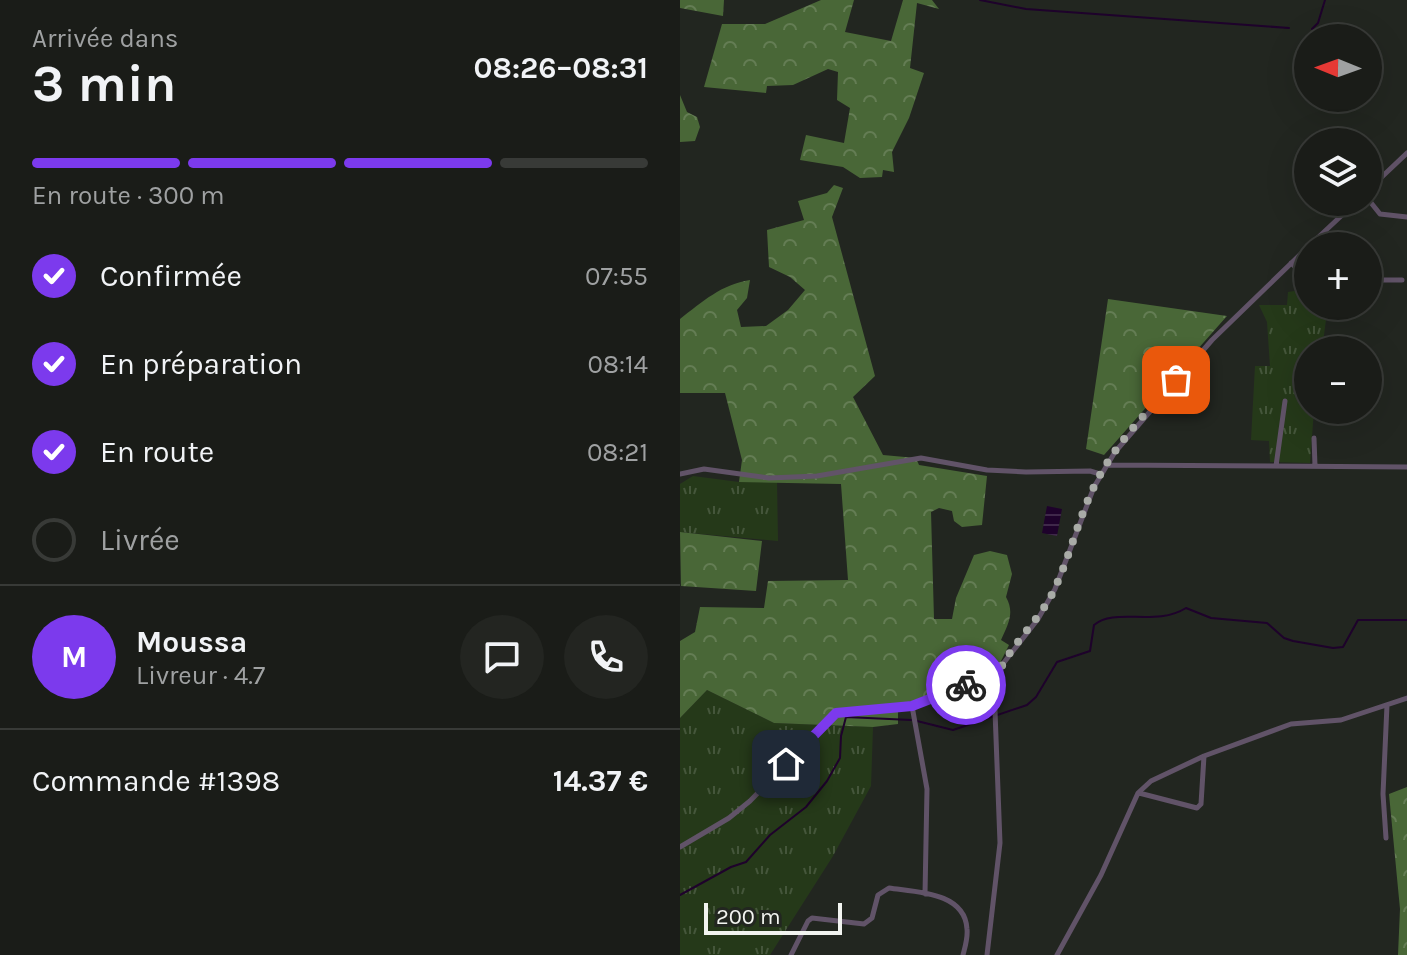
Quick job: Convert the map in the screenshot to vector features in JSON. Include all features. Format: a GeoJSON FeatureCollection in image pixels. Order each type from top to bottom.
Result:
{"type":"FeatureCollection","features":[{"type":"Feature","properties":{"kind":"street"},"geometry":{"type":"LineString","coordinates":[[1382,177],[1407,153]]}},
{"type":"Feature","properties":{"kind":"street"},"geometry":{"type":"LineString","coordinates":[[1382,214],[1407,217]]}},
{"type":"Feature","properties":{"kind":"street"},"geometry":{"type":"LineString","coordinates":[[1323,232],[1341,216]]}},
{"type":"Feature","properties":{"kind":"street"},"geometry":{"type":"LineString","coordinates":[[987,955],[1000,843],[995,722],[998,674],[1015,645],[1038,619],[1055,589],[1106,465],[1215,336],[1294,260]]}},
{"type":"Feature","properties":{"kind":"street"},"geometry":{"type":"LineString","coordinates":[[1291,263],[1294,266]]}},
{"type":"Feature","properties":{"kind":"street"},"geometry":{"type":"LineString","coordinates":[[1382,280],[1402,280]]}},
{"type":"Feature","properties":{"kind":"street"},"geometry":{"type":"LineString","coordinates":[[1276,466],[1285,401]]}},
{"type":"Feature","properties":{"kind":"street"},"geometry":{"type":"LineString","coordinates":[[1314,438],[1315,466]]}},
{"type":"Feature","properties":{"kind":"street"},"geometry":{"type":"LineString","coordinates":[[680,474],[704,469],[769,478],[817,476],[852,472],[906,459],[929,458],[987,470],[1090,471],[1100,474]]}},
{"type":"Feature","properties":{"kind":"street"},"geometry":{"type":"LineString","coordinates":[[1106,465],[1407,467]]}},
{"type":"Feature","properties":{"kind":"street"},"geometry":{"type":"LineString","coordinates":[[680,847],[729,818],[750,801],[836,713],[912,706],[998,674]]}},
{"type":"Feature","properties":{"kind":"street"},"geometry":{"type":"LineString","coordinates":[[1057,955],[1101,875],[1138,793],[1151,781],[1204,756],[1291,724],[1341,720],[1407,698]]}},
{"type":"Feature","properties":{"kind":"street"},"geometry":{"type":"LineString","coordinates":[[1386,838],[1383,794],[1387,705]]}},
{"type":"Feature","properties":{"kind":"street"},"geometry":{"type":"LineString","coordinates":[[912,706],[927,789],[925,894]]}},
{"type":"Feature","properties":{"kind":"street"},"geometry":{"type":"LineString","coordinates":[[1138,793],[1197,808],[1201,804],[1204,756]]}},
{"type":"Feature","properties":{"kind":"street"},"geometry":{"type":"LineString","coordinates":[[791,955],[812,918],[861,925],[872,918],[875,900],[884,889],[890,888],[943,897],[958,907],[967,929],[963,955]]}},
{"type":"Feature","properties":{"kind":"green space"},"geometry":{"type":"Polygon","coordinates":[[[680,0],[724,0],[723,16],[680,8],[680,0]]]}},
{"type":"Feature","properties":{"kind":"green space"},"geometry":{"type":"Polygon","coordinates":[[[821,0],[854,0],[845,32],[891,41],[903,0],[932,0],[939,9],[917,3],[910,68],[924,73],[909,118],[892,152],[894,172],[883,170],[882,177],[860,178],[843,167],[800,160],[806,135],[844,143],[850,108],[837,100],[838,72],[828,69],[793,85],[767,86],[766,93],[704,87],[722,24],[765,24],[821,0]]]}},
{"type":"Feature","properties":{"kind":"green space"},"geometry":{"type":"Polygon","coordinates":[[[680,95],[687,112],[697,117],[700,127],[695,141],[680,142],[680,95]]]}},
{"type":"Feature","properties":{"kind":"green space"},"geometry":{"type":"Polygon","coordinates":[[[834,185],[843,188],[832,217],[875,376],[853,397],[883,455],[916,458],[919,465],[987,476],[982,525],[962,527],[954,521],[952,511],[939,508],[931,512],[934,619],[952,619],[956,598],[974,555],[990,551],[1007,555],[1012,574],[1006,597],[1010,613],[1001,640],[1009,645],[999,665],[990,672],[914,701],[898,704],[898,724],[873,727],[774,723],[707,690],[680,718],[680,641],[695,632],[700,607],[764,608],[768,581],[848,580],[841,484],[739,482],[742,460],[725,393],[680,393],[680,319],[721,290],[750,280],[747,298],[737,310],[741,327],[766,326],[788,310],[805,290],[790,277],[769,267],[767,230],[804,220],[798,201],[827,193],[834,185]]]}},
{"type":"Feature","properties":{"kind":"green space"},"geometry":{"type":"Polygon","coordinates":[[[1294,291],[1294,320],[1326,320],[1324,336],[1294,336],[1294,424],[1313,424],[1310,463],[1270,462],[1269,441],[1251,440],[1255,366],[1270,366],[1267,322],[1259,305],[1287,305],[1288,292],[1294,291]]]}},
{"type":"Feature","properties":{"kind":"green space"},"geometry":{"type":"Polygon","coordinates":[[[1108,299],[1227,316],[1104,455],[1086,449],[1108,299]]]}},
{"type":"Feature","properties":{"kind":"green space"},"geometry":{"type":"Polygon","coordinates":[[[693,476],[739,482],[777,482],[778,541],[680,532],[680,484],[693,476]]]}},
{"type":"Feature","properties":{"kind":"green space"},"geometry":{"type":"Polygon","coordinates":[[[680,532],[762,541],[756,591],[681,586],[680,532]]]}},
{"type":"Feature","properties":{"kind":"green space"},"geometry":{"type":"Polygon","coordinates":[[[707,690],[774,723],[873,727],[871,786],[833,856],[770,955],[680,955],[680,718],[707,690]]]}},
{"type":"Feature","properties":{"kind":"green space"},"geometry":{"type":"Polygon","coordinates":[[[1407,787],[1407,955],[1398,955],[1400,909],[1389,794],[1407,787]]]}},
{"type":"Feature","properties":{"kind":"shaded area"},"geometry":{"type":"Polygon","coordinates":[[[1047,506],[1062,509],[1057,536],[1042,533],[1047,506]]]}},
{"type":"Feature","properties":{"kind":"waterway"},"geometry":{"type":"LineString","coordinates":[[980,0],[1026,9],[1289,28]]}},
{"type":"Feature","properties":{"kind":"waterway"},"geometry":{"type":"LineString","coordinates":[[1317,24],[1325,0]]}},
{"type":"Feature","properties":{"kind":"waterway"},"geometry":{"type":"LineString","coordinates":[[917,721],[953,730],[1027,705],[1036,697],[1057,662],[1090,651],[1094,625],[1113,617],[1162,616],[1186,608],[1211,618],[1267,623],[1284,638],[1333,648],[1343,647],[1358,620],[1407,620]]}},
{"type":"Feature","properties":{"kind":"waterway"},"geometry":{"type":"LineString","coordinates":[[680,895],[746,862],[770,835],[806,807],[827,781],[840,758],[846,717],[911,720]]}},
{"type":"Feature","properties":{"kind":"way so far"},"geometry":{"type":"LineString","coordinates":[[966,685],[998,674],[1015,645],[1038,619],[1055,589],[1100,474],[1176,380]]}},
{"type":"Feature","properties":{"kind":"route"},"geometry":{"type":"LineString","coordinates":[[786,764],[836,713],[912,706],[966,685]]}}]}
